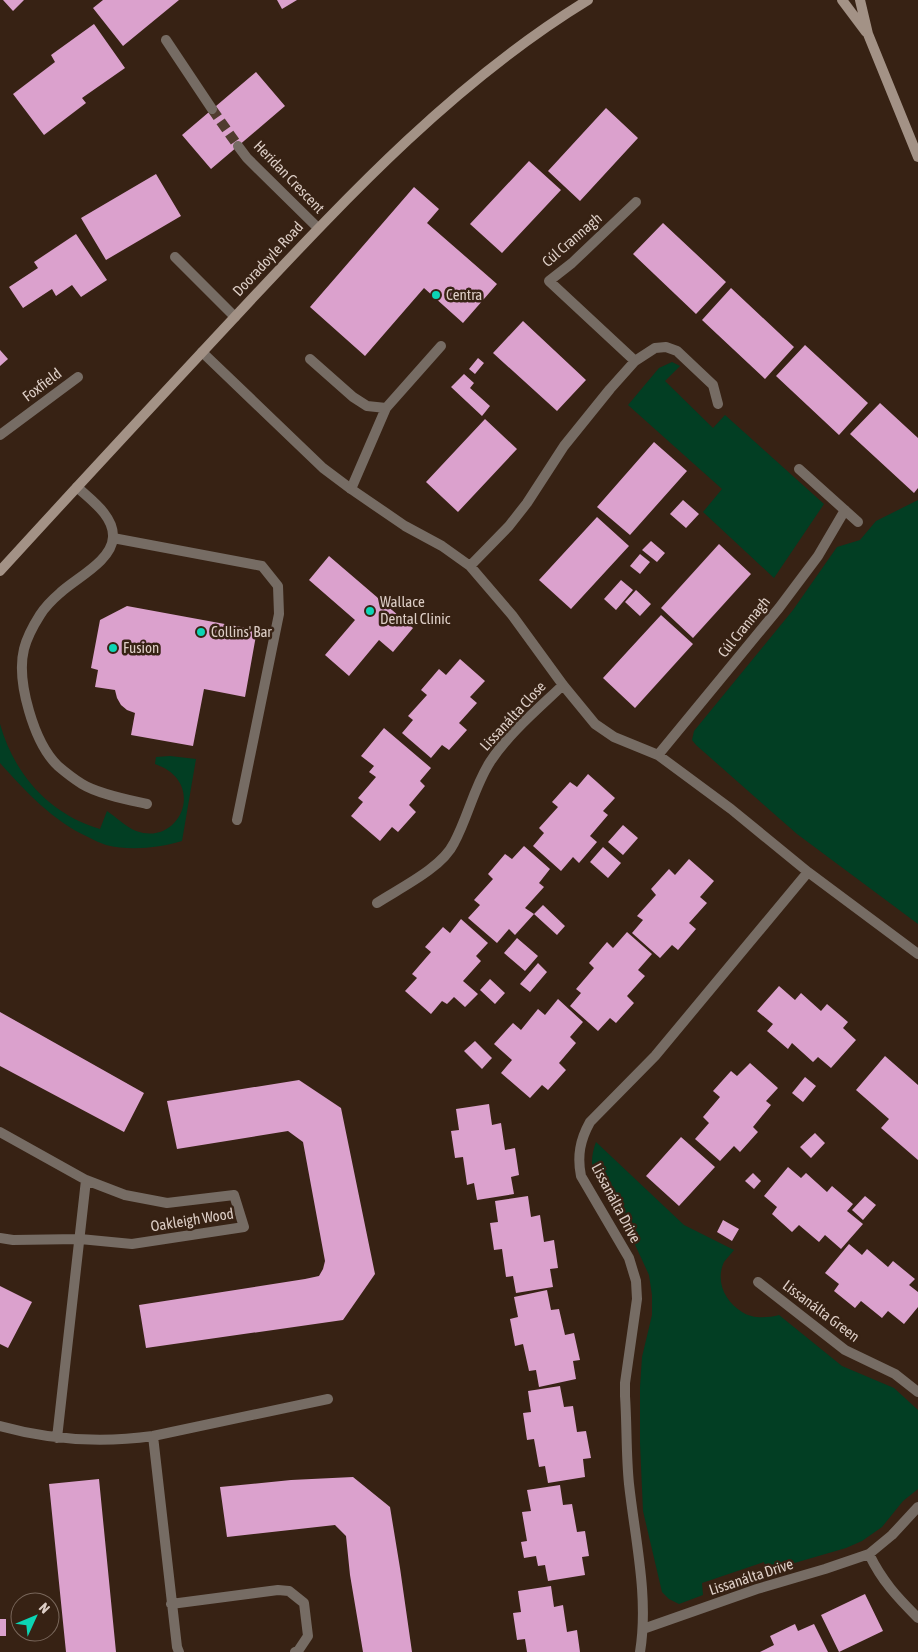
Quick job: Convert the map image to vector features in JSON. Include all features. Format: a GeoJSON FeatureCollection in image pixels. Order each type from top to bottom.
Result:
{"type":"FeatureCollection","features":[{"type":"Feature","properties":{"kind":"street","name":"Dooradoyle Road"},"geometry":{"type":"LineString","coordinates":[[0,571],[318,228],[419,128],[494,64],[563,15],[588,0]]}},
{"type":"Feature","properties":{"kind":"street"},"geometry":{"type":"LineString","coordinates":[[842,0],[868,34]]}},
{"type":"Feature","properties":{"kind":"street"},"geometry":{"type":"LineString","coordinates":[[860,0],[868,34],[918,157]]}},
{"type":"Feature","properties":{"kind":"street"},"geometry":{"type":"LineString","coordinates":[[166,40],[212,109]]}},
{"type":"Feature","properties":{"kind":"street","name":"Heridan Crescent"},"geometry":{"type":"LineString","coordinates":[[238,146],[247,158],[318,228]]}},
{"type":"Feature","properties":{"kind":"street","name":"Cúl Crannagh"},"geometry":{"type":"LineString","coordinates":[[635,361],[549,280],[572,263],[636,202]]}},
{"type":"Feature","properties":{"kind":"street"},"geometry":{"type":"LineString","coordinates":[[175,257],[235,317]]}},
{"type":"Feature","properties":{"kind":"street"},"geometry":{"type":"LineString","coordinates":[[350,489],[386,408],[441,346]]}},
{"type":"Feature","properties":{"kind":"street"},"geometry":{"type":"LineString","coordinates":[[470,566],[515,518],[564,446],[610,388],[635,361],[655,348],[666,347],[677,351],[713,385],[718,404]]}},
{"type":"Feature","properties":{"kind":"street"},"geometry":{"type":"LineString","coordinates":[[202,352],[323,468],[350,489],[406,526],[442,546],[470,566],[512,615],[563,685],[595,724],[614,737],[658,755],[731,809],[808,872],[918,954]]}},
{"type":"Feature","properties":{"kind":"street"},"geometry":{"type":"LineString","coordinates":[[310,359],[353,397],[367,406],[386,408]]}},
{"type":"Feature","properties":{"kind":"street","name":"Foxfield"},"geometry":{"type":"LineString","coordinates":[[0,435],[78,376]]}},
{"type":"Feature","properties":{"kind":"street"},"geometry":{"type":"LineString","coordinates":[[799,469],[858,522]]}},
{"type":"Feature","properties":{"kind":"street"},"geometry":{"type":"LineString","coordinates":[[77,487],[112,524],[113,538],[111,547],[106,555],[94,567],[60,593],[40,614],[29,633],[23,651],[22,678],[29,713],[40,740],[57,765],[84,785],[147,804]]}},
{"type":"Feature","properties":{"kind":"street","name":"Cúl Crannagh"},"geometry":{"type":"LineString","coordinates":[[658,755],[779,608],[818,556],[845,510]]}},
{"type":"Feature","properties":{"kind":"street"},"geometry":{"type":"LineString","coordinates":[[113,538],[262,566],[278,586],[279,614],[237,820]]}},
{"type":"Feature","properties":{"kind":"street","name":"Lissanálta Close"},"geometry":{"type":"LineString","coordinates":[[377,903],[446,855],[454,843],[483,774],[491,761],[518,729],[563,685]]}},
{"type":"Feature","properties":{"kind":"street","name":"Lissanálta Drive"},"geometry":{"type":"LineString","coordinates":[[640,1652],[643,1629],[639,1559],[629,1482],[625,1396],[637,1286],[629,1258],[581,1176],[578,1160],[580,1147],[590,1122],[655,1056],[808,872]]}},
{"type":"Feature","properties":{"kind":"street","name":"Oakleigh Wood"},"geometry":{"type":"LineString","coordinates":[[0,1132],[86,1180],[126,1195],[167,1203],[234,1195],[244,1227],[132,1244],[80,1240],[13,1240],[0,1238]]}},
{"type":"Feature","properties":{"kind":"street"},"geometry":{"type":"LineString","coordinates":[[57,1438],[86,1180]]}},
{"type":"Feature","properties":{"kind":"street","name":"Lissanálta Green"},"geometry":{"type":"LineString","coordinates":[[758,1282],[845,1350],[895,1374],[918,1392]]}},
{"type":"Feature","properties":{"kind":"street"},"geometry":{"type":"LineString","coordinates":[[0,1426],[57,1438],[130,1439],[153,1436],[328,1398]]}},
{"type":"Feature","properties":{"kind":"street"},"geometry":{"type":"LineString","coordinates":[[153,1436],[171,1604],[179,1652]]}},
{"type":"Feature","properties":{"kind":"street"},"geometry":{"type":"LineString","coordinates":[[918,1507],[892,1535],[869,1554],[879,1574],[896,1596],[918,1618]]}},
{"type":"Feature","properties":{"kind":"street","name":"Lissanálta Drive"},"geometry":{"type":"LineString","coordinates":[[643,1629],[757,1589],[869,1554]]}},
{"type":"Feature","properties":{"kind":"street"},"geometry":{"type":"LineString","coordinates":[[171,1604],[278,1590],[289,1591],[304,1603],[308,1636],[298,1651],[295,1652]]}},
{"type":"Feature","properties":{"kind":"green space"},"geometry":{"type":"Polygon","coordinates":[[[672,362],[680,366],[665,381],[713,428],[725,415],[824,504],[774,578],[703,512],[722,489],[628,405],[659,368],[672,362]]]}},
{"type":"Feature","properties":{"kind":"green space"},"geometry":{"type":"Polygon","coordinates":[[[918,500],[918,924],[797,834],[692,740],[694,731],[793,610],[837,547],[860,540],[876,521],[918,500]]]}},
{"type":"Feature","properties":{"kind":"green space"},"geometry":{"type":"Polygon","coordinates":[[[0,724],[14,759],[36,790],[65,813],[100,829],[107,811],[136,831],[152,833],[165,830],[175,822],[182,810],[184,797],[181,784],[171,773],[155,764],[156,757],[170,756],[196,759],[182,841],[144,848],[115,847],[97,841],[63,823],[30,795],[0,763],[0,724]]]}},
{"type":"Feature","properties":{"kind":"green space"},"geometry":{"type":"Polygon","coordinates":[[[596,1142],[684,1225],[734,1250],[721,1269],[721,1284],[726,1297],[736,1308],[755,1317],[779,1315],[842,1366],[894,1388],[918,1410],[918,1489],[903,1501],[882,1527],[862,1541],[846,1548],[767,1571],[764,1562],[702,1583],[703,1595],[679,1604],[669,1599],[662,1592],[643,1511],[640,1443],[642,1357],[652,1315],[652,1295],[649,1275],[632,1238],[593,1172],[592,1157],[596,1142]]]}},
{"type":"Feature","properties":{"kind":"building"},"geometry":{"type":"Polygon","coordinates":[[[3,0],[24,0],[13,11],[3,0]]]}},
{"type":"Feature","properties":{"kind":"building"},"geometry":{"type":"Polygon","coordinates":[[[103,0],[179,0],[123,46],[93,8],[103,0]]]}},
{"type":"Feature","properties":{"kind":"building"},"geometry":{"type":"Polygon","coordinates":[[[277,0],[297,0],[282,9],[277,0]]]}},
{"type":"Feature","properties":{"kind":"building"},"geometry":{"type":"Polygon","coordinates":[[[94,24],[125,68],[82,98],[86,103],[44,135],[13,94],[55,62],[51,55],[94,24]]]}},
{"type":"Feature","properties":{"kind":"building"},"geometry":{"type":"Polygon","coordinates":[[[256,72],[285,106],[211,169],[182,135],[256,72]]]}},
{"type":"Feature","properties":{"kind":"building"},"geometry":{"type":"Polygon","coordinates":[[[606,108],[638,138],[580,201],[548,171],[606,108]]]}},
{"type":"Feature","properties":{"kind":"building"},"geometry":{"type":"Polygon","coordinates":[[[529,161],[561,190],[502,253],[470,224],[529,161]]]}},
{"type":"Feature","properties":{"kind":"building"},"geometry":{"type":"Polygon","coordinates":[[[156,174],[181,216],[106,260],[81,218],[156,174]]]}},
{"type":"Feature","properties":{"kind":"building"},"geometry":{"type":"Polygon","coordinates":[[[414,187],[439,209],[427,223],[497,284],[463,323],[424,288],[365,356],[310,307],[414,187]]]}},
{"type":"Feature","properties":{"kind":"building"},"geometry":{"type":"Polygon","coordinates":[[[663,223],[726,282],[696,314],[633,254],[663,223]]]}},
{"type":"Feature","properties":{"kind":"building"},"geometry":{"type":"Polygon","coordinates":[[[76,234],[107,280],[81,297],[72,285],[56,296],[52,289],[23,308],[9,287],[38,268],[34,262],[76,234]]]}},
{"type":"Feature","properties":{"kind":"building"},"geometry":{"type":"Polygon","coordinates":[[[731,288],[794,347],[765,379],[702,320],[731,288]]]}},
{"type":"Feature","properties":{"kind":"building"},"geometry":{"type":"Polygon","coordinates":[[[523,321],[586,380],[557,411],[493,353],[523,321]]]}},
{"type":"Feature","properties":{"kind":"building"},"geometry":{"type":"Polygon","coordinates":[[[805,345],[868,403],[839,435],[776,376],[805,345]]]}},
{"type":"Feature","properties":{"kind":"building"},"geometry":{"type":"Polygon","coordinates":[[[0,350],[8,359],[0,366],[0,350]]]}},
{"type":"Feature","properties":{"kind":"building"},"geometry":{"type":"Polygon","coordinates":[[[478,358],[484,363],[475,374],[469,369],[478,358]]]}},
{"type":"Feature","properties":{"kind":"building"},"geometry":{"type":"Polygon","coordinates":[[[464,374],[474,383],[470,388],[490,406],[482,416],[451,387],[464,374]]]}},
{"type":"Feature","properties":{"kind":"building"},"geometry":{"type":"Polygon","coordinates":[[[880,403],[918,438],[918,488],[914,493],[850,434],[880,403]]]}},
{"type":"Feature","properties":{"kind":"building"},"geometry":{"type":"Polygon","coordinates":[[[485,419],[517,449],[458,512],[426,482],[485,419]]]}},
{"type":"Feature","properties":{"kind":"building"},"geometry":{"type":"Polygon","coordinates":[[[654,442],[687,471],[630,535],[597,507],[654,442]]]}},
{"type":"Feature","properties":{"kind":"building"},"geometry":{"type":"Polygon","coordinates":[[[683,500],[699,514],[686,528],[670,514],[683,500]]]}},
{"type":"Feature","properties":{"kind":"building"},"geometry":{"type":"Polygon","coordinates":[[[597,517],[629,546],[571,609],[539,580],[597,517]]]}},
{"type":"Feature","properties":{"kind":"building"},"geometry":{"type":"Polygon","coordinates":[[[651,541],[665,553],[657,562],[642,550],[651,541]]]}},
{"type":"Feature","properties":{"kind":"building"},"geometry":{"type":"Polygon","coordinates":[[[719,544],[751,574],[693,638],[661,608],[719,544]]]}},
{"type":"Feature","properties":{"kind":"building"},"geometry":{"type":"Polygon","coordinates":[[[640,554],[650,562],[640,574],[630,566],[640,554]]]}},
{"type":"Feature","properties":{"kind":"building","name":"Wallace Dental Clinic"},"geometry":{"type":"Polygon","coordinates":[[[329,556],[413,628],[393,652],[379,640],[349,676],[325,655],[355,620],[309,580],[329,556]]]}},
{"type":"Feature","properties":{"kind":"building"},"geometry":{"type":"Polygon","coordinates":[[[621,580],[633,590],[616,610],[604,599],[621,580]]]}},
{"type":"Feature","properties":{"kind":"building"},"geometry":{"type":"Polygon","coordinates":[[[636,590],[651,604],[640,616],[625,602],[636,590]]]}},
{"type":"Feature","properties":{"kind":"building"},"geometry":{"type":"Polygon","coordinates":[[[127,606],[257,630],[245,697],[204,689],[193,746],[131,735],[135,713],[121,705],[115,690],[95,687],[98,670],[91,668],[100,620],[127,606]]]}},
{"type":"Feature","properties":{"kind":"building"},"geometry":{"type":"Polygon","coordinates":[[[661,615],[693,644],[635,708],[603,678],[661,615]]]}},
{"type":"Feature","properties":{"kind":"building"},"geometry":{"type":"Polygon","coordinates":[[[460,659],[485,681],[470,697],[477,703],[459,723],[467,730],[449,750],[442,745],[431,758],[402,733],[413,720],[408,716],[427,695],[421,690],[439,669],[446,675],[460,659]]]}},
{"type":"Feature","properties":{"kind":"building"},"geometry":{"type":"Polygon","coordinates":[[[384,728],[431,768],[420,781],[425,786],[409,805],[416,812],[398,832],[392,827],[380,841],[351,816],[363,802],[358,798],[376,777],[369,772],[374,766],[361,756],[384,728]]]}},
{"type":"Feature","properties":{"kind":"building"},"geometry":{"type":"Polygon","coordinates":[[[588,774],[615,798],[603,811],[608,815],[590,836],[597,842],[579,863],[573,857],[561,871],[533,846],[544,833],[539,828],[558,807],[552,802],[570,782],[577,787],[588,774]]]}},
{"type":"Feature","properties":{"kind":"building"},"geometry":{"type":"Polygon","coordinates":[[[623,825],[638,838],[623,855],[608,842],[623,825]]]}},
{"type":"Feature","properties":{"kind":"building"},"geometry":{"type":"Polygon","coordinates":[[[524,846],[550,869],[539,883],[544,887],[525,908],[534,914],[515,935],[509,929],[497,943],[468,918],[480,905],[474,900],[493,879],[488,874],[505,854],[512,859],[524,846]]]}},
{"type":"Feature","properties":{"kind":"building"},"geometry":{"type":"Polygon","coordinates":[[[603,847],[621,863],[608,878],[590,862],[603,847]]]}},
{"type":"Feature","properties":{"kind":"building"},"geometry":{"type":"Polygon","coordinates":[[[689,859],[714,881],[700,897],[707,903],[689,923],[696,929],[678,950],[672,945],[660,958],[632,933],[643,920],[637,916],[656,895],[651,889],[669,869],[675,875],[689,859]]]}},
{"type":"Feature","properties":{"kind":"building"},"geometry":{"type":"Polygon","coordinates":[[[543,905],[565,926],[557,935],[534,914],[543,905]]]}},
{"type":"Feature","properties":{"kind":"building"},"geometry":{"type":"Polygon","coordinates":[[[461,919],[488,943],[476,956],[481,961],[463,981],[478,994],[465,1007],[454,997],[447,1004],[442,1001],[431,1014],[405,991],[417,978],[412,974],[431,952],[425,947],[443,927],[450,933],[461,919]]]}},
{"type":"Feature","properties":{"kind":"building"},"geometry":{"type":"Polygon","coordinates":[[[627,932],[652,954],[638,970],[645,976],[627,996],[634,1003],[616,1023],[610,1018],[598,1031],[570,1006],[581,993],[576,989],[594,968],[589,963],[607,942],[613,948],[627,932]]]}},
{"type":"Feature","properties":{"kind":"building"},"geometry":{"type":"Polygon","coordinates":[[[517,938],[538,956],[525,971],[504,953],[517,938]]]}},
{"type":"Feature","properties":{"kind":"building"},"geometry":{"type":"Polygon","coordinates":[[[538,963],[547,972],[530,992],[520,984],[538,963]]]}},
{"type":"Feature","properties":{"kind":"building"},"geometry":{"type":"Polygon","coordinates":[[[490,979],[505,993],[495,1004],[480,990],[490,979]]]}},
{"type":"Feature","properties":{"kind":"building"},"geometry":{"type":"Polygon","coordinates":[[[779,986],[795,1000],[801,993],[821,1011],[827,1004],[848,1022],[843,1028],[856,1040],[831,1068],[818,1057],[813,1062],[792,1043],[788,1049],[767,1031],[773,1024],[757,1011],[779,986]]]}},
{"type":"Feature","properties":{"kind":"building"},"geometry":{"type":"Polygon","coordinates":[[[558,999],[583,1022],[570,1037],[576,1043],[559,1063],[566,1070],[548,1090],[542,1085],[530,1098],[501,1073],[512,1060],[494,1044],[513,1023],[521,1030],[538,1009],[545,1015],[558,999]]]}},
{"type":"Feature","properties":{"kind":"building"},"geometry":{"type":"Polygon","coordinates":[[[0,1012],[144,1093],[124,1132],[0,1066],[0,1012]]]}},
{"type":"Feature","properties":{"kind":"building"},"geometry":{"type":"Polygon","coordinates":[[[475,1041],[492,1058],[482,1069],[464,1051],[475,1041]]]}},
{"type":"Feature","properties":{"kind":"building"},"geometry":{"type":"Polygon","coordinates":[[[885,1056],[918,1085],[918,1160],[881,1128],[889,1119],[856,1090],[885,1056]]]}},
{"type":"Feature","properties":{"kind":"building"},"geometry":{"type":"Polygon","coordinates":[[[750,1063],[778,1088],[766,1101],[771,1105],[753,1127],[758,1132],[740,1152],[734,1146],[720,1161],[695,1139],[709,1123],[703,1117],[720,1097],[713,1091],[731,1071],[737,1076],[750,1063]]]}},
{"type":"Feature","properties":{"kind":"building"},"geometry":{"type":"Polygon","coordinates":[[[805,1077],[816,1086],[803,1102],[792,1093],[805,1077]]]}},
{"type":"Feature","properties":{"kind":"building"},"geometry":{"type":"Polygon","coordinates":[[[299,1080],[341,1108],[375,1274],[343,1320],[146,1348],[139,1305],[305,1279],[319,1276],[323,1269],[325,1261],[303,1142],[288,1131],[177,1149],[167,1101],[299,1080]]]}},
{"type":"Feature","properties":{"kind":"building"},"geometry":{"type":"Polygon","coordinates":[[[489,1104],[492,1125],[501,1123],[505,1150],[515,1148],[519,1175],[511,1177],[514,1194],[477,1200],[474,1183],[467,1185],[463,1157],[455,1158],[451,1131],[459,1130],[456,1109],[489,1104]]]}},
{"type":"Feature","properties":{"kind":"building"},"geometry":{"type":"Polygon","coordinates":[[[815,1133],[825,1143],[811,1158],[800,1147],[815,1133]]]}},
{"type":"Feature","properties":{"kind":"building"},"geometry":{"type":"Polygon","coordinates":[[[681,1137],[715,1167],[679,1206],[646,1176],[681,1137]]]}},
{"type":"Feature","properties":{"kind":"building"},"geometry":{"type":"Polygon","coordinates":[[[788,1167],[801,1178],[806,1173],[827,1192],[832,1186],[853,1204],[847,1211],[863,1224],[841,1249],[825,1235],[819,1242],[799,1225],[792,1232],[772,1214],[777,1207],[764,1196],[788,1167]]]}},
{"type":"Feature","properties":{"kind":"building"},"geometry":{"type":"Polygon","coordinates":[[[753,1173],[761,1181],[754,1189],[745,1181],[753,1173]]]}},
{"type":"Feature","properties":{"kind":"building"},"geometry":{"type":"Polygon","coordinates":[[[528,1196],[531,1217],[540,1215],[544,1242],[554,1240],[558,1268],[550,1269],[553,1287],[516,1293],[513,1276],[506,1277],[502,1249],[494,1250],[490,1223],[498,1222],[495,1201],[528,1196]]]}},
{"type":"Feature","properties":{"kind":"building"},"geometry":{"type":"Polygon","coordinates":[[[865,1196],[876,1205],[863,1220],[852,1210],[865,1196]]]}},
{"type":"Feature","properties":{"kind":"building"},"geometry":{"type":"Polygon","coordinates":[[[723,1220],[739,1229],[732,1241],[717,1232],[723,1220]]]}},
{"type":"Feature","properties":{"kind":"building"},"geometry":{"type":"Polygon","coordinates":[[[849,1244],[862,1255],[867,1249],[888,1267],[893,1261],[915,1279],[909,1285],[918,1292],[918,1307],[904,1324],[888,1311],[882,1318],[861,1301],[855,1308],[834,1291],[839,1284],[825,1273],[849,1244]]]}},
{"type":"Feature","properties":{"kind":"building"},"geometry":{"type":"Polygon","coordinates":[[[0,1286],[32,1302],[8,1348],[0,1344],[0,1286]]]}},
{"type":"Feature","properties":{"kind":"building"},"geometry":{"type":"Polygon","coordinates":[[[547,1290],[551,1310],[559,1309],[565,1335],[574,1333],[580,1360],[573,1361],[576,1379],[539,1387],[536,1370],[529,1371],[523,1344],[515,1346],[510,1319],[518,1317],[514,1297],[547,1290]]]}},
{"type":"Feature","properties":{"kind":"building"},"geometry":{"type":"Polygon","coordinates":[[[560,1386],[564,1407],[573,1406],[577,1432],[586,1431],[591,1458],[583,1459],[585,1477],[548,1483],[545,1466],[539,1467],[534,1439],[527,1440],[523,1413],[531,1412],[528,1391],[560,1386]]]}},
{"type":"Feature","properties":{"kind":"building"},"geometry":{"type":"Polygon","coordinates":[[[353,1477],[390,1507],[412,1652],[363,1652],[350,1575],[346,1536],[335,1525],[227,1537],[220,1487],[291,1480],[353,1477]]]}},
{"type":"Feature","properties":{"kind":"building"},"geometry":{"type":"Polygon","coordinates":[[[99,1479],[116,1652],[66,1652],[49,1484],[99,1479]]]}},
{"type":"Feature","properties":{"kind":"building"},"geometry":{"type":"Polygon","coordinates":[[[560,1485],[563,1505],[572,1504],[577,1532],[585,1531],[589,1556],[582,1557],[585,1575],[548,1581],[545,1565],[538,1566],[536,1556],[524,1558],[521,1542],[527,1541],[522,1512],[531,1511],[527,1490],[560,1485]]]}},
{"type":"Feature","properties":{"kind":"building"},"geometry":{"type":"Polygon","coordinates":[[[551,1586],[554,1607],[563,1605],[567,1632],[577,1630],[580,1652],[527,1652],[525,1639],[517,1640],[513,1613],[521,1612],[518,1591],[551,1586]]]}},
{"type":"Feature","properties":{"kind":"building"},"geometry":{"type":"Polygon","coordinates":[[[865,1594],[883,1631],[839,1652],[821,1615],[865,1594]]]}},
{"type":"Feature","properties":{"kind":"building"},"geometry":{"type":"Polygon","coordinates":[[[0,1619],[6,1619],[6,1636],[0,1636],[0,1619]]]}},
{"type":"Feature","properties":{"kind":"building"},"geometry":{"type":"Polygon","coordinates":[[[795,1624],[798,1631],[814,1624],[828,1652],[760,1652],[774,1645],[770,1636],[795,1624]]]}},
{"type":"Feature","properties":{"kind":"tunnel"},"geometry":{"type":"LineString","coordinates":[[212,109],[238,146]]}},
{"type":"Feature","properties":{"kind":"place","name":"Centra"},"geometry":{"type":"Point","coordinates":[436,295]}},
{"type":"Feature","properties":{"kind":"place","name":"Wallace Dental Clinic"},"geometry":{"type":"Point","coordinates":[370,611]}},
{"type":"Feature","properties":{"kind":"place","name":"Collins' Bar"},"geometry":{"type":"Point","coordinates":[201,632]}},
{"type":"Feature","properties":{"kind":"place","name":"Fusion"},"geometry":{"type":"Point","coordinates":[113,648]}}]}
